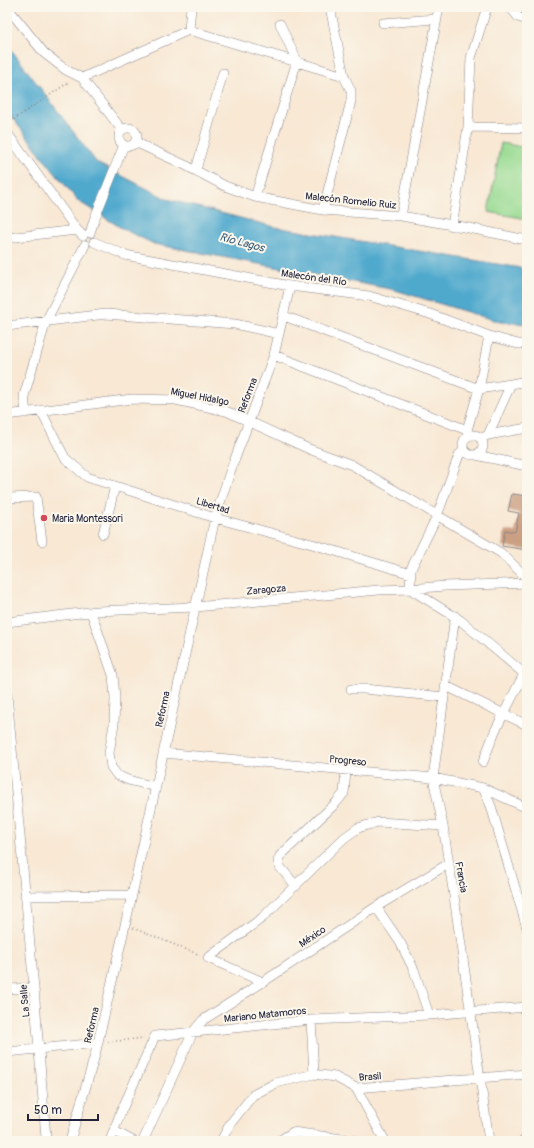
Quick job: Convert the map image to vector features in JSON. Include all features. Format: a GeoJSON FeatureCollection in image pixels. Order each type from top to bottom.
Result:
{"type":"FeatureCollection","features":[{"type":"Feature","properties":{"kind":"street"},"geometry":{"type":"LineString","coordinates":[[7,7],[44,53],[66,70],[82,78],[122,130]]}},
{"type":"Feature","properties":{"kind":"street"},"geometry":{"type":"LineString","coordinates":[[189,30],[191,7]]}},
{"type":"Feature","properties":{"kind":"street"},"geometry":{"type":"LineString","coordinates":[[323,210],[351,101],[351,91],[344,76],[330,7]]}},
{"type":"Feature","properties":{"kind":"street"},"geometry":{"type":"LineString","coordinates":[[401,216],[439,7]]}},
{"type":"Feature","properties":{"kind":"street"},"geometry":{"type":"LineString","coordinates":[[452,226],[468,127],[471,58],[487,7]]}},
{"type":"Feature","properties":{"kind":"street"},"geometry":{"type":"LineString","coordinates":[[510,7],[518,17],[527,20]]}},
{"type":"Feature","properties":{"kind":"street"},"geometry":{"type":"LineString","coordinates":[[383,24],[436,19]]}},
{"type":"Feature","properties":{"kind":"street"},"geometry":{"type":"LineString","coordinates":[[255,197],[297,61],[280,24]]}},
{"type":"Feature","properties":{"kind":"street"},"geometry":{"type":"LineString","coordinates":[[82,78],[189,30],[344,76]]}},
{"type":"Feature","properties":{"kind":"street"},"geometry":{"type":"LineString","coordinates":[[196,170],[223,73]]}},
{"type":"Feature","properties":{"kind":"street"},"geometry":{"type":"LineString","coordinates":[[468,127],[527,128]]}},
{"type":"Feature","properties":{"kind":"street"},"geometry":{"type":"LineString","coordinates":[[128,128],[134,131],[137,136],[136,142],[129,146],[121,144],[119,135],[122,130],[128,128]]}},
{"type":"Feature","properties":{"kind":"street"},"geometry":{"type":"LineString","coordinates":[[9,138],[86,237]]}},
{"type":"Feature","properties":{"kind":"street","name":"Malecón Romelio Ruiz"},"geometry":{"type":"LineString","coordinates":[[136,142],[196,170],[225,186],[255,197],[323,210],[401,216],[527,240]]}},
{"type":"Feature","properties":{"kind":"street"},"geometry":{"type":"LineString","coordinates":[[26,413],[24,396],[46,322],[94,220],[124,145]]}},
{"type":"Feature","properties":{"kind":"street"},"geometry":{"type":"LineString","coordinates":[[7,238],[86,237]]}},
{"type":"Feature","properties":{"kind":"street","name":"Malecón del Río"},"geometry":{"type":"LineString","coordinates":[[86,237],[125,255],[290,286],[369,296],[430,314],[489,336],[518,344],[527,344]]}},
{"type":"Feature","properties":{"kind":"street","name":"Reforma"},"geometry":{"type":"LineString","coordinates":[[70,1141],[98,1043],[215,518],[249,421],[274,356],[290,286]]}},
{"type":"Feature","properties":{"kind":"street"},"geometry":{"type":"LineString","coordinates":[[7,326],[106,314],[235,324],[279,334]]}},
{"type":"Feature","properties":{"kind":"street"},"geometry":{"type":"LineString","coordinates":[[284,316],[479,389],[527,381]]}},
{"type":"Feature","properties":{"kind":"street"},"geometry":{"type":"LineString","coordinates":[[489,336],[479,389],[468,433],[462,443],[464,450],[469,454],[527,466]]}},
{"type":"Feature","properties":{"kind":"street"},"geometry":{"type":"LineString","coordinates":[[274,356],[468,433],[485,437],[527,428]]}},
{"type":"Feature","properties":{"kind":"street"},"geometry":{"type":"LineString","coordinates":[[476,455],[483,448],[485,437],[511,384]]}},
{"type":"Feature","properties":{"kind":"street","name":"Miguel Hidalgo"},"geometry":{"type":"LineString","coordinates":[[7,415],[132,399],[176,400],[226,411],[310,449],[352,465],[501,553],[527,578]]}},
{"type":"Feature","properties":{"kind":"street","name":"Libertad"},"geometry":{"type":"LineString","coordinates":[[41,411],[65,458],[87,477],[215,518],[312,544],[411,574]]}},
{"type":"Feature","properties":{"kind":"street"},"geometry":{"type":"LineString","coordinates":[[464,450],[459,454],[437,516],[411,569],[410,589],[455,616],[526,675],[495,731],[483,762]]}},
{"type":"Feature","properties":{"kind":"street"},"geometry":{"type":"LineString","coordinates":[[103,534],[115,486]]}},
{"type":"Feature","properties":{"kind":"street"},"geometry":{"type":"LineString","coordinates":[[7,498],[36,497],[42,541]]}},
{"type":"Feature","properties":{"kind":"street","name":"Zaragoza"},"geometry":{"type":"LineString","coordinates":[[7,622],[91,612],[195,607],[379,590],[527,583]]}},
{"type":"Feature","properties":{"kind":"street"},"geometry":{"type":"LineString","coordinates":[[91,612],[113,675],[115,698],[114,724],[109,753],[111,767],[117,774],[128,780],[156,787]]}},
{"type":"Feature","properties":{"kind":"street","name":"Francia"},"geometry":{"type":"LineString","coordinates":[[455,616],[433,778],[443,826],[489,1141]]}},
{"type":"Feature","properties":{"kind":"street"},"geometry":{"type":"LineString","coordinates":[[446,686],[505,713],[527,725]]}},
{"type":"Feature","properties":{"kind":"street"},"geometry":{"type":"LineString","coordinates":[[351,689],[444,697]]}},
{"type":"Feature","properties":{"kind":"street","name":"La Salle"},"geometry":{"type":"LineString","coordinates":[[7,694],[10,763],[34,988],[46,1138]]}},
{"type":"Feature","properties":{"kind":"street","name":"Progreso"},"geometry":{"type":"LineString","coordinates":[[163,753],[433,778],[483,788],[527,808]]}},
{"type":"Feature","properties":{"kind":"street"},"geometry":{"type":"LineString","coordinates":[[296,886],[280,867],[278,861],[280,856],[336,803],[344,793],[346,771]]}},
{"type":"Feature","properties":{"kind":"street"},"geometry":{"type":"LineString","coordinates":[[483,788],[491,806],[527,928]]}},
{"type":"Feature","properties":{"kind":"street"},"geometry":{"type":"LineString","coordinates":[[263,982],[208,958],[262,918],[344,838],[358,828],[378,822],[443,826]]}},
{"type":"Feature","properties":{"kind":"street","name":"México"},"geometry":{"type":"LineString","coordinates":[[192,1032],[203,1020],[263,982],[376,906],[448,864]]}},
{"type":"Feature","properties":{"kind":"street"},"geometry":{"type":"LineString","coordinates":[[25,896],[132,895]]}},
{"type":"Feature","properties":{"kind":"street"},"geometry":{"type":"LineString","coordinates":[[376,906],[400,942],[414,970],[429,1015]]}},
{"type":"Feature","properties":{"kind":"street"},"geometry":{"type":"LineString","coordinates":[[7,989],[34,988]]}},
{"type":"Feature","properties":{"kind":"street","name":"Mariano Matamoros"},"geometry":{"type":"LineString","coordinates":[[155,1036],[311,1020],[429,1015],[527,1007]]}},
{"type":"Feature","properties":{"kind":"street"},"geometry":{"type":"LineString","coordinates":[[311,1020],[314,1074]]}},
{"type":"Feature","properties":{"kind":"street"},"geometry":{"type":"LineString","coordinates":[[143,1141],[192,1032]]}},
{"type":"Feature","properties":{"kind":"street"},"geometry":{"type":"LineString","coordinates":[[110,1141],[120,1114],[155,1036]]}},
{"type":"Feature","properties":{"kind":"street"},"geometry":{"type":"LineString","coordinates":[[7,1052],[98,1043]]}},
{"type":"Feature","properties":{"kind":"street","name":"Brasil"},"geometry":{"type":"LineString","coordinates":[[221,1141],[230,1124],[253,1096],[276,1082],[314,1074],[335,1077],[356,1088],[527,1074]]}},
{"type":"Feature","properties":{"kind":"street"},"geometry":{"type":"LineString","coordinates":[[356,1088],[385,1141]]}},
{"type":"Feature","properties":{"kind":"street"},"geometry":{"type":"LineString","coordinates":[[114,1131],[133,1141]]}},
{"type":"Feature","properties":{"kind":"street"},"geometry":{"type":"LineString","coordinates":[[279,1141],[293,1132],[356,1141]]}},
{"type":"Feature","properties":{"kind":"street"},"geometry":{"type":"LineString","coordinates":[[523,1141],[527,1140]]}},
{"type":"Feature","properties":{"kind":"path"},"geometry":{"type":"LineString","coordinates":[[7,124],[68,82],[82,78]]}},
{"type":"Feature","properties":{"kind":"path"},"geometry":{"type":"LineString","coordinates":[[125,925],[208,958]]}},
{"type":"Feature","properties":{"kind":"path"},"geometry":{"type":"LineString","coordinates":[[98,1043],[155,1036]]}},
{"type":"Feature","properties":{"kind":"green space"},"geometry":{"type":"Polygon","coordinates":[[[501,143],[527,148],[527,219],[488,212],[501,143]]]}},
{"type":"Feature","properties":{"kind":"water","name":"Río Lagos"},"geometry":{"type":"Polygon","coordinates":[[[7,44],[97,163],[167,199],[275,227],[527,269],[527,324],[500,322],[395,290],[154,244],[123,229],[78,201],[7,111],[7,44]]]}},
{"type":"Feature","properties":{"kind":"building"},"geometry":{"type":"Polygon","coordinates":[[[512,494],[527,496],[527,550],[502,546],[505,530],[515,532],[519,513],[508,511],[512,494]]]}},
{"type":"Feature","properties":{"kind":"place","name":"Maria Montessori"},"geometry":{"type":"Point","coordinates":[44,518]}}]}
